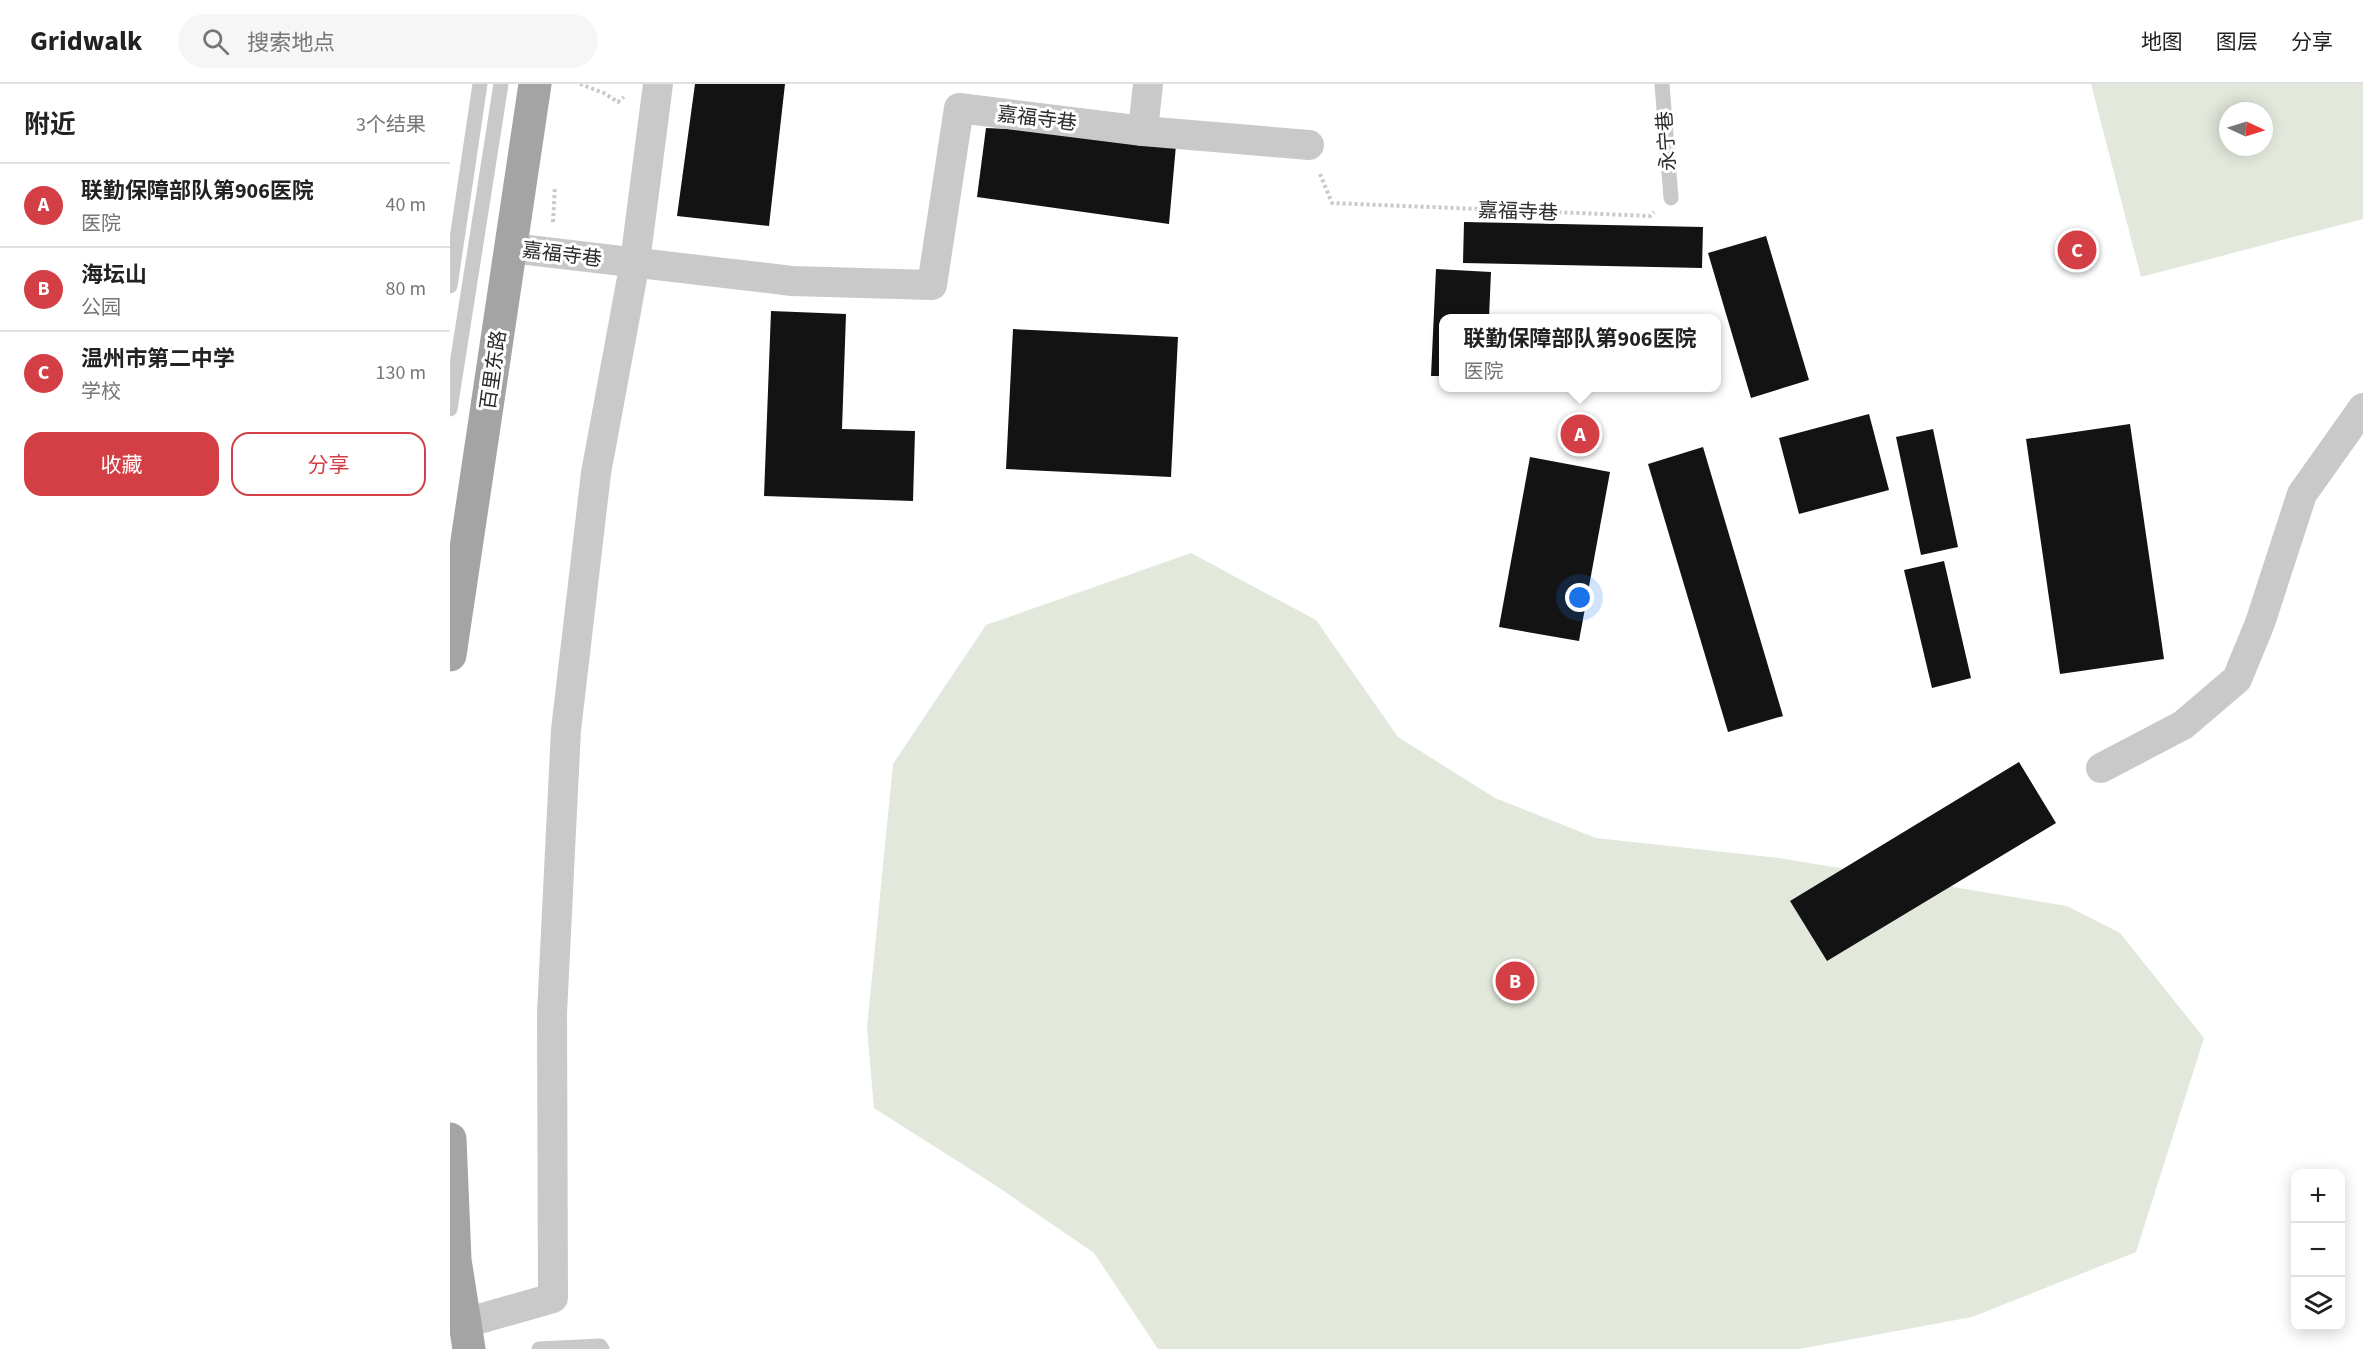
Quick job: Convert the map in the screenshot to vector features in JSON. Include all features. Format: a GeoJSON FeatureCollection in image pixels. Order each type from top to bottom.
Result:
{"type":"FeatureCollection","features":[{"type":"Feature","properties":{"kind":"main road","name":"百里东路"},"geometry":{"type":"LineString","coordinates":[[450,655],[535,84]]}},
{"type":"Feature","properties":{"kind":"main road"},"geometry":{"type":"LineString","coordinates":[[450,1139],[455,1260],[467,1336]]}},
{"type":"Feature","properties":{"kind":"street"},"geometry":{"type":"LineString","coordinates":[[467,1336],[553,1298],[552,1013],[566,730],[596,473],[635,262],[658,84]]}},
{"type":"Feature","properties":{"kind":"street"},"geometry":{"type":"LineString","coordinates":[[1143,131],[1148,84]]}},
{"type":"Feature","properties":{"kind":"street","name":"嘉福寺巷"},"geometry":{"type":"LineString","coordinates":[[511,248],[792,281],[932,285],[961,96],[1143,131],[1309,145]]}},
{"type":"Feature","properties":{"kind":"street"},"geometry":{"type":"LineString","coordinates":[[2101,768],[2183,725],[2237,679],[2260,623],[2302,494],[2363,408]]}},
{"type":"Feature","properties":{"kind":"lane"},"geometry":{"type":"LineString","coordinates":[[450,286],[480,84]]}},
{"type":"Feature","properties":{"kind":"lane"},"geometry":{"type":"LineString","coordinates":[[450,409],[501,84]]}},
{"type":"Feature","properties":{"kind":"lane","name":"永宁巷"},"geometry":{"type":"LineString","coordinates":[[1662,84],[1671,198]]}},
{"type":"Feature","properties":{"kind":"lane"},"geometry":{"type":"LineString","coordinates":[[539,1349],[600,1346],[602,1349]]}},
{"type":"Feature","properties":{"kind":"path"},"geometry":{"type":"LineString","coordinates":[[580,84],[604,93],[618,102],[626,96]]}},
{"type":"Feature","properties":{"kind":"path","name":"嘉福寺巷"},"geometry":{"type":"LineString","coordinates":[[1309,145],[1332,203],[1650,216],[1671,198]]}},
{"type":"Feature","properties":{"kind":"shaded area"},"geometry":{"type":"Polygon","coordinates":[[[2091,84],[2363,84],[2363,219],[2141,277],[2091,84]]]}},
{"type":"Feature","properties":{"kind":"shaded area"},"geometry":{"type":"Polygon","coordinates":[[[1191,553],[1316,620],[1398,737],[1495,798],[1596,838],[1779,858],[2067,906],[2120,933],[2204,1038],[2136,1252],[1972,1317],[1799,1349],[1158,1349],[1094,1253],[995,1185],[874,1108],[867,1028],[893,764],[986,625],[1191,553]]]}},
{"type":"Feature","properties":{"kind":"building"},"geometry":{"type":"Polygon","coordinates":[[[695,84],[785,84],[769,226],[677,216],[695,84]]]}},
{"type":"Feature","properties":{"kind":"building"},"geometry":{"type":"Polygon","coordinates":[[[986,128],[1090,133],[1176,145],[1169,224],[977,197],[986,128]]]}},
{"type":"Feature","properties":{"kind":"building"},"geometry":{"type":"Polygon","coordinates":[[[1464,222],[1703,227],[1702,268],[1463,263],[1464,222]]]}},
{"type":"Feature","properties":{"kind":"building"},"geometry":{"type":"Polygon","coordinates":[[[1766,236],[1809,380],[1751,398],[1708,253],[1766,236]]]}},
{"type":"Feature","properties":{"kind":"building"},"geometry":{"type":"Polygon","coordinates":[[[1436,269],[1491,272],[1489,314],[1439,314],[1439,376],[1431,376],[1436,269]]]}},
{"type":"Feature","properties":{"kind":"building"},"geometry":{"type":"Polygon","coordinates":[[[771,311],[846,314],[842,429],[915,431],[913,501],[764,496],[771,311]]]}},
{"type":"Feature","properties":{"kind":"building"},"geometry":{"type":"Polygon","coordinates":[[[1013,329],[1178,337],[1171,477],[1006,469],[1013,329]]]}},
{"type":"Feature","properties":{"kind":"building"},"geometry":{"type":"Polygon","coordinates":[[[1869,414],[1889,490],[1799,514],[1779,438],[1869,414]]]}},
{"type":"Feature","properties":{"kind":"building"},"geometry":{"type":"Polygon","coordinates":[[[2130,424],[2164,659],[2060,674],[2026,439],[2130,424]]]}},
{"type":"Feature","properties":{"kind":"building"},"geometry":{"type":"Polygon","coordinates":[[[1933,429],[1958,547],[1921,555],[1896,437],[1933,429]]]}},
{"type":"Feature","properties":{"kind":"building"},"geometry":{"type":"Polygon","coordinates":[[[1703,447],[1783,716],[1728,732],[1648,464],[1703,447]]]}},
{"type":"Feature","properties":{"kind":"building"},"geometry":{"type":"Polygon","coordinates":[[[1530,457],[1610,472],[1579,641],[1499,627],[1530,457]]]}},
{"type":"Feature","properties":{"kind":"building"},"geometry":{"type":"Polygon","coordinates":[[[1944,561],[1971,678],[1932,688],[1904,570],[1944,561]]]}},
{"type":"Feature","properties":{"kind":"building"},"geometry":{"type":"Polygon","coordinates":[[[2019,762],[2056,823],[1827,961],[1790,901],[2019,762]]]}},
{"type":"Feature","properties":{"kind":"place","name":"温州市第二中学"},"geometry":{"type":"Point","coordinates":[2077,250]}},
{"type":"Feature","properties":{"kind":"place","name":"联勤保障部队第906医院"},"geometry":{"type":"Point","coordinates":[1580,434]}},
{"type":"Feature","properties":{"kind":"place","name":"海坛山"},"geometry":{"type":"Point","coordinates":[1515,981]}}]}
